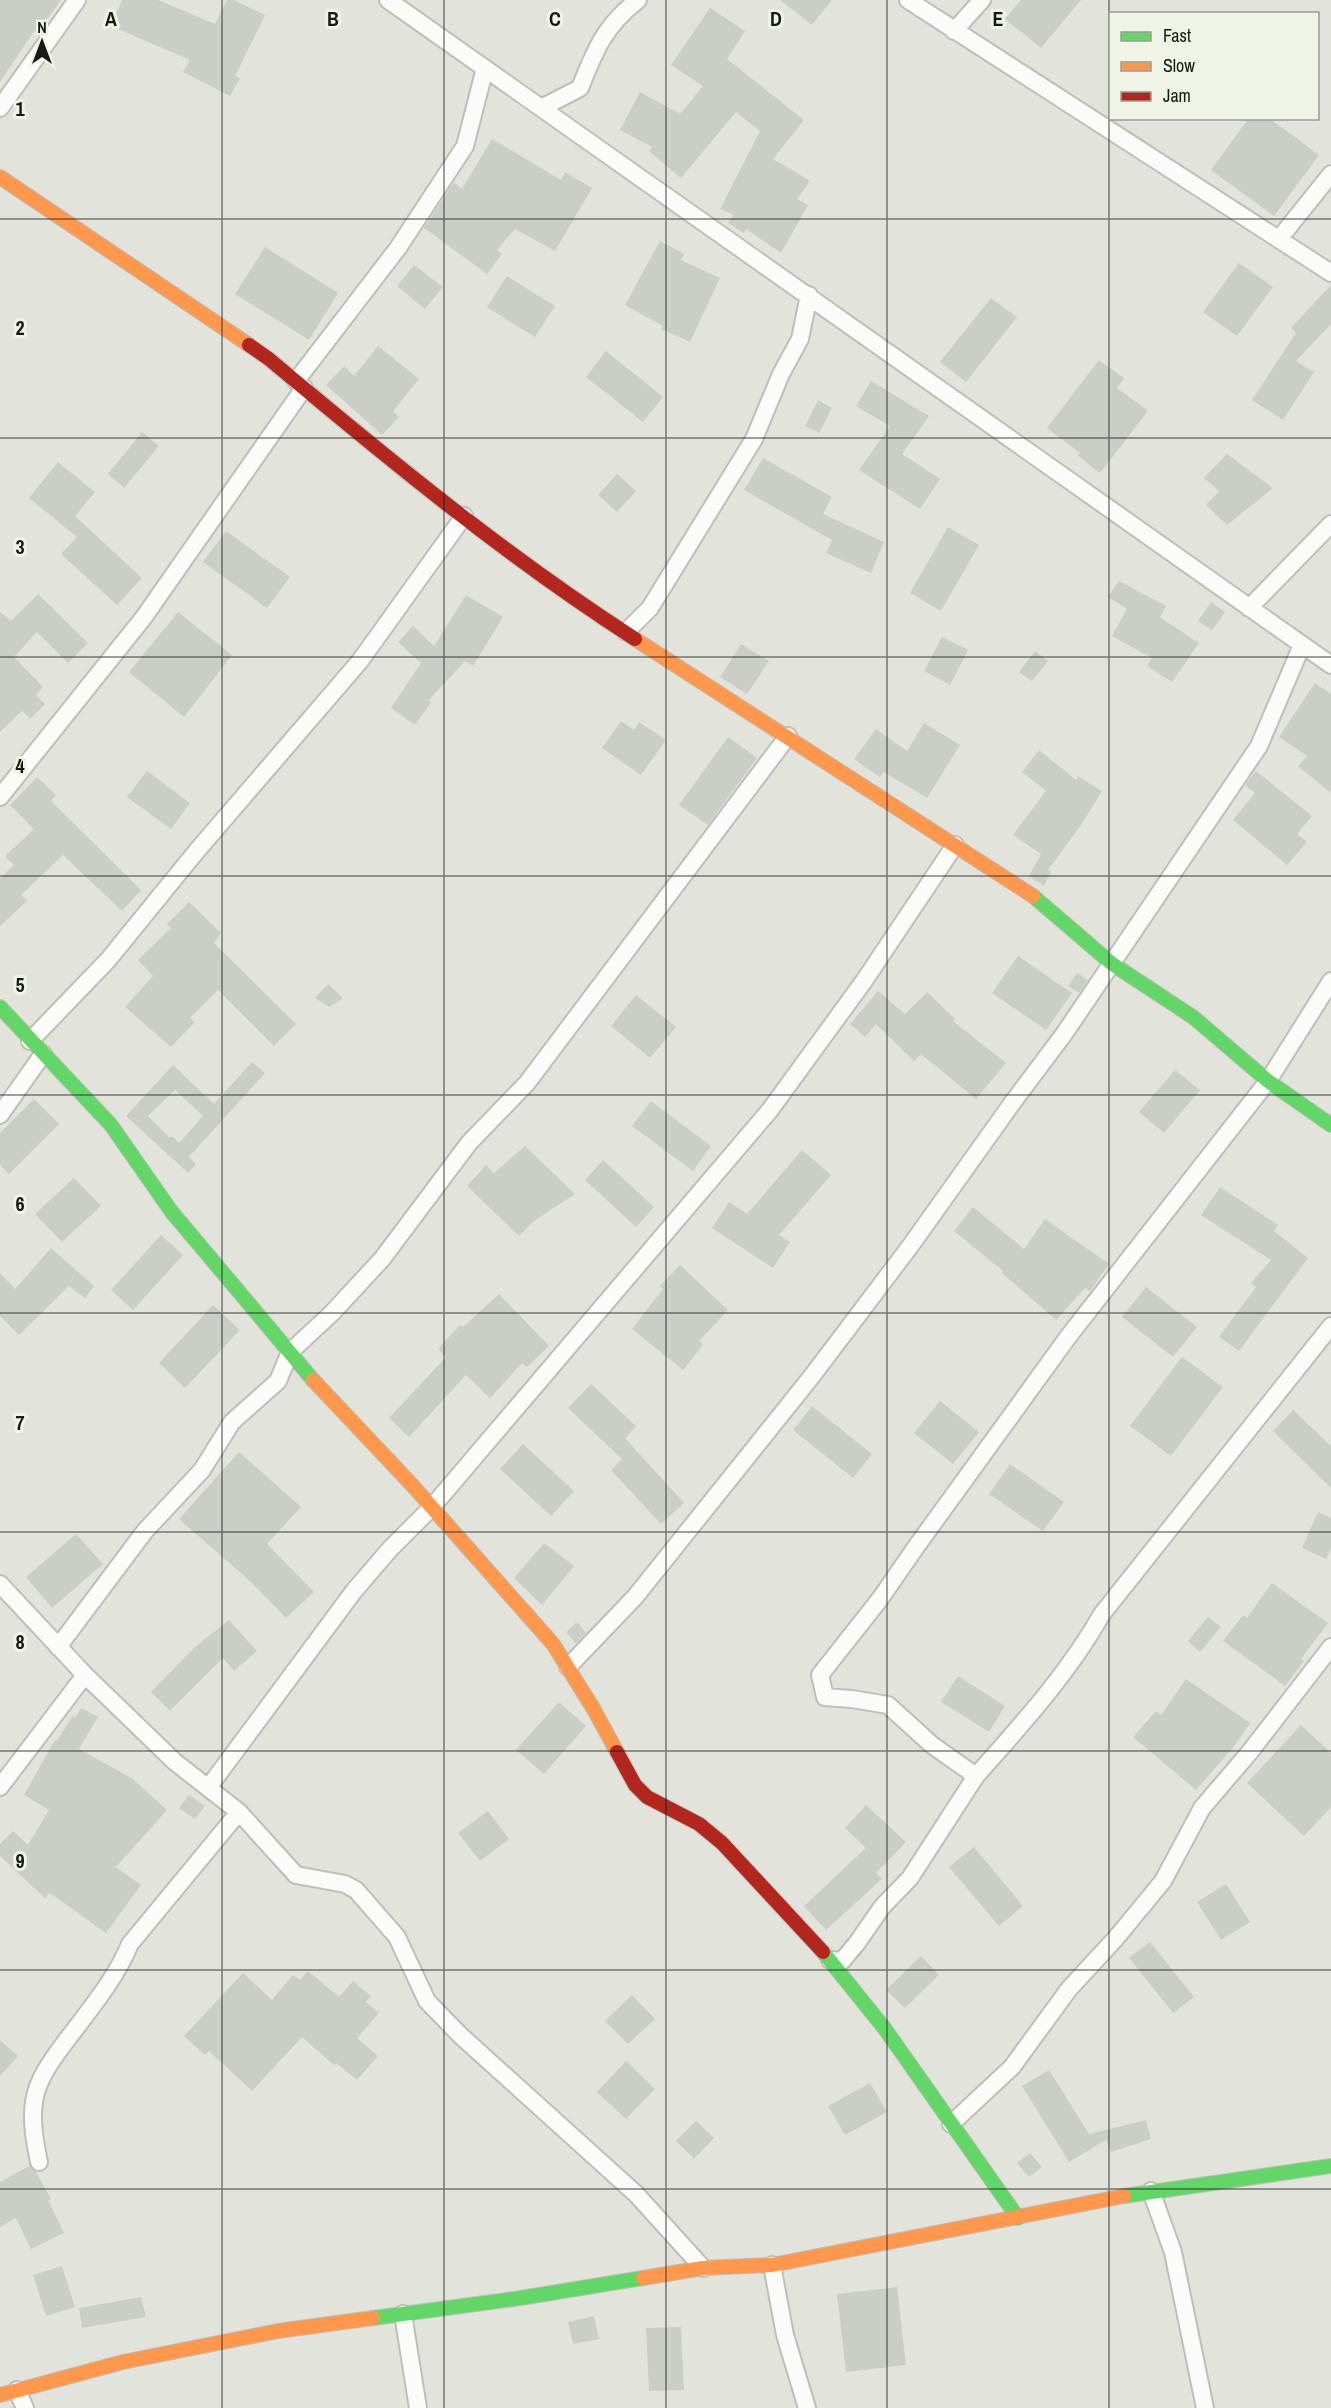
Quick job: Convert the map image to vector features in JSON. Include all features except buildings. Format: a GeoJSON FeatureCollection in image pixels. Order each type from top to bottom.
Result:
{"type":"FeatureCollection","features":[{"type":"Feature","properties":{"kind":"street"},"geometry":{"type":"LineString","coordinates":[[0,108],[77,0]]}},
{"type":"Feature","properties":{"kind":"street"},"geometry":{"type":"LineString","coordinates":[[388,0],[1331,665]]}},
{"type":"Feature","properties":{"kind":"street"},"geometry":{"type":"LineString","coordinates":[[541,108],[580,88],[593,54],[606,30],[638,0]]}},
{"type":"Feature","properties":{"kind":"street"},"geometry":{"type":"LineString","coordinates":[[908,0],[1331,273]]}},
{"type":"Feature","properties":{"kind":"street"},"geometry":{"type":"LineString","coordinates":[[954,31],[982,0]]}},
{"type":"Feature","properties":{"kind":"street"},"geometry":{"type":"LineString","coordinates":[[0,797],[144,617],[300,385],[398,248],[465,146],[486,68]]}},
{"type":"Feature","properties":{"kind":"street"},"geometry":{"type":"LineString","coordinates":[[1279,239],[1331,174]]}},
{"type":"Feature","properties":{"kind":"street"},"geometry":{"type":"LineString","coordinates":[[0,177],[157,281],[269,359],[391,460],[568,596],[1038,899],[1111,963],[1193,1017],[1268,1081],[1331,1125]]}},
{"type":"Feature","properties":{"kind":"street"},"geometry":{"type":"LineString","coordinates":[[626,632],[650,608],[754,439],[781,374],[800,339],[809,295]]}},
{"type":"Feature","properties":{"kind":"street"},"geometry":{"type":"LineString","coordinates":[[30,1041],[108,960],[195,853],[360,662],[464,516]]}},
{"type":"Feature","properties":{"kind":"street"},"geometry":{"type":"LineString","coordinates":[[1249,608],[1331,524]]}},
{"type":"Feature","properties":{"kind":"street"},"geometry":{"type":"LineString","coordinates":[[568,1668],[635,1598],[812,1376],[911,1245],[1012,1102],[1064,1034],[1259,746],[1302,645]]}},
{"type":"Feature","properties":{"kind":"street"},"geometry":{"type":"LineString","coordinates":[[58,1647],[145,1531],[202,1470],[232,1422],[278,1382],[290,1352],[332,1313],[382,1259],[469,1143],[527,1083],[788,736]]}},
{"type":"Feature","properties":{"kind":"street"},"geometry":{"type":"LineString","coordinates":[[208,1788],[354,1591],[390,1549],[432,1507],[770,1110],[864,981],[955,845]]}},
{"type":"Feature","properties":{"kind":"street"},"geometry":{"type":"LineString","coordinates":[[976,1776],[932,1745],[888,1705],[825,1697],[820,1675],[880,1599],[1068,1337],[1268,1081],[1331,981]]}},
{"type":"Feature","properties":{"kind":"street"},"geometry":{"type":"LineString","coordinates":[[0,1007],[111,1125],[171,1211],[321,1389],[432,1507],[553,1644],[593,1708],[635,1785],[647,1797],[699,1824],[722,1843],[778,1900],[830,1960],[885,2029],[1018,2218]]}},
{"type":"Feature","properties":{"kind":"street"},"geometry":{"type":"LineString","coordinates":[[0,1115],[43,1054]]}},
{"type":"Feature","properties":{"kind":"street"},"geometry":{"type":"LineString","coordinates":[[830,1960],[842,1961],[882,1908],[910,1878],[976,1776],[1035,1710],[1086,1642],[1102,1614],[1331,1326]]}},
{"type":"Feature","properties":{"kind":"street"},"geometry":{"type":"LineString","coordinates":[[0,1584],[85,1675],[175,1762],[239,1812],[296,1875],[345,1884],[356,1890],[397,1937],[427,2001],[460,2035],[636,2194],[703,2268]]}},
{"type":"Feature","properties":{"kind":"street"},"geometry":{"type":"LineString","coordinates":[[951,2124],[1012,2067],[1069,1989],[1116,1938],[1163,1881],[1202,1808],[1249,1753],[1331,1647]]}},
{"type":"Feature","properties":{"kind":"street"},"geometry":{"type":"LineString","coordinates":[[0,1786],[85,1675]]}},
{"type":"Feature","properties":{"kind":"street"},"geometry":{"type":"LineString","coordinates":[[39,2162],[33,2130],[34,2100],[47,2067],[112,1976],[129,1944],[239,1812]]}},
{"type":"Feature","properties":{"kind":"street"},"geometry":{"type":"LineString","coordinates":[[0,2395],[123,2362],[278,2331],[703,2268],[772,2265],[1151,2191],[1331,2166]]}},
{"type":"Feature","properties":{"kind":"street"},"geometry":{"type":"LineString","coordinates":[[1151,2191],[1173,2252],[1204,2408]]}},
{"type":"Feature","properties":{"kind":"street"},"geometry":{"type":"LineString","coordinates":[[772,2265],[785,2336],[807,2408]]}},
{"type":"Feature","properties":{"kind":"street"},"geometry":{"type":"LineString","coordinates":[[404,2314],[418,2408]]}},
{"type":"Feature","properties":{"kind":"street"},"geometry":{"type":"LineString","coordinates":[[17,2390],[25,2408]]}},
{"type":"Feature","properties":{"kind":"traffic: fast"},"geometry":{"type":"LineString","coordinates":[[1033,896],[1111,963],[1193,1017],[1268,1081],[1331,1125]]}},
{"type":"Feature","properties":{"kind":"traffic: fast"},"geometry":{"type":"LineString","coordinates":[[0,1007],[111,1125],[171,1211],[313,1380]]}},
{"type":"Feature","properties":{"kind":"traffic: fast"},"geometry":{"type":"LineString","coordinates":[[823,1952],[885,2029],[1018,2218]]}},
{"type":"Feature","properties":{"kind":"traffic: fast"},"geometry":{"type":"LineString","coordinates":[[1124,2196],[1331,2166]]}},
{"type":"Feature","properties":{"kind":"traffic: fast"},"geometry":{"type":"LineString","coordinates":[[373,2318],[514,2299],[643,2278]]}},
{"type":"Feature","properties":{"kind":"traffic: slow"},"geometry":{"type":"LineString","coordinates":[[0,177],[249,345]]}},
{"type":"Feature","properties":{"kind":"traffic: slow"},"geometry":{"type":"LineString","coordinates":[[635,639],[1033,896]]}},
{"type":"Feature","properties":{"kind":"traffic: slow"},"geometry":{"type":"LineString","coordinates":[[313,1380],[413,1486],[553,1644],[617,1752]]}},
{"type":"Feature","properties":{"kind":"traffic: slow"},"geometry":{"type":"LineString","coordinates":[[643,2278],[703,2268],[772,2265],[1124,2196]]}},
{"type":"Feature","properties":{"kind":"traffic: slow"},"geometry":{"type":"LineString","coordinates":[[0,2395],[123,2362],[278,2331],[373,2318]]}},
{"type":"Feature","properties":{"kind":"traffic: jam"},"geometry":{"type":"LineString","coordinates":[[249,345],[448,505],[540,574],[635,639]]}},
{"type":"Feature","properties":{"kind":"traffic: jam"},"geometry":{"type":"LineString","coordinates":[[617,1752],[635,1785],[647,1797],[699,1824],[722,1843],[823,1952]]}}]}
